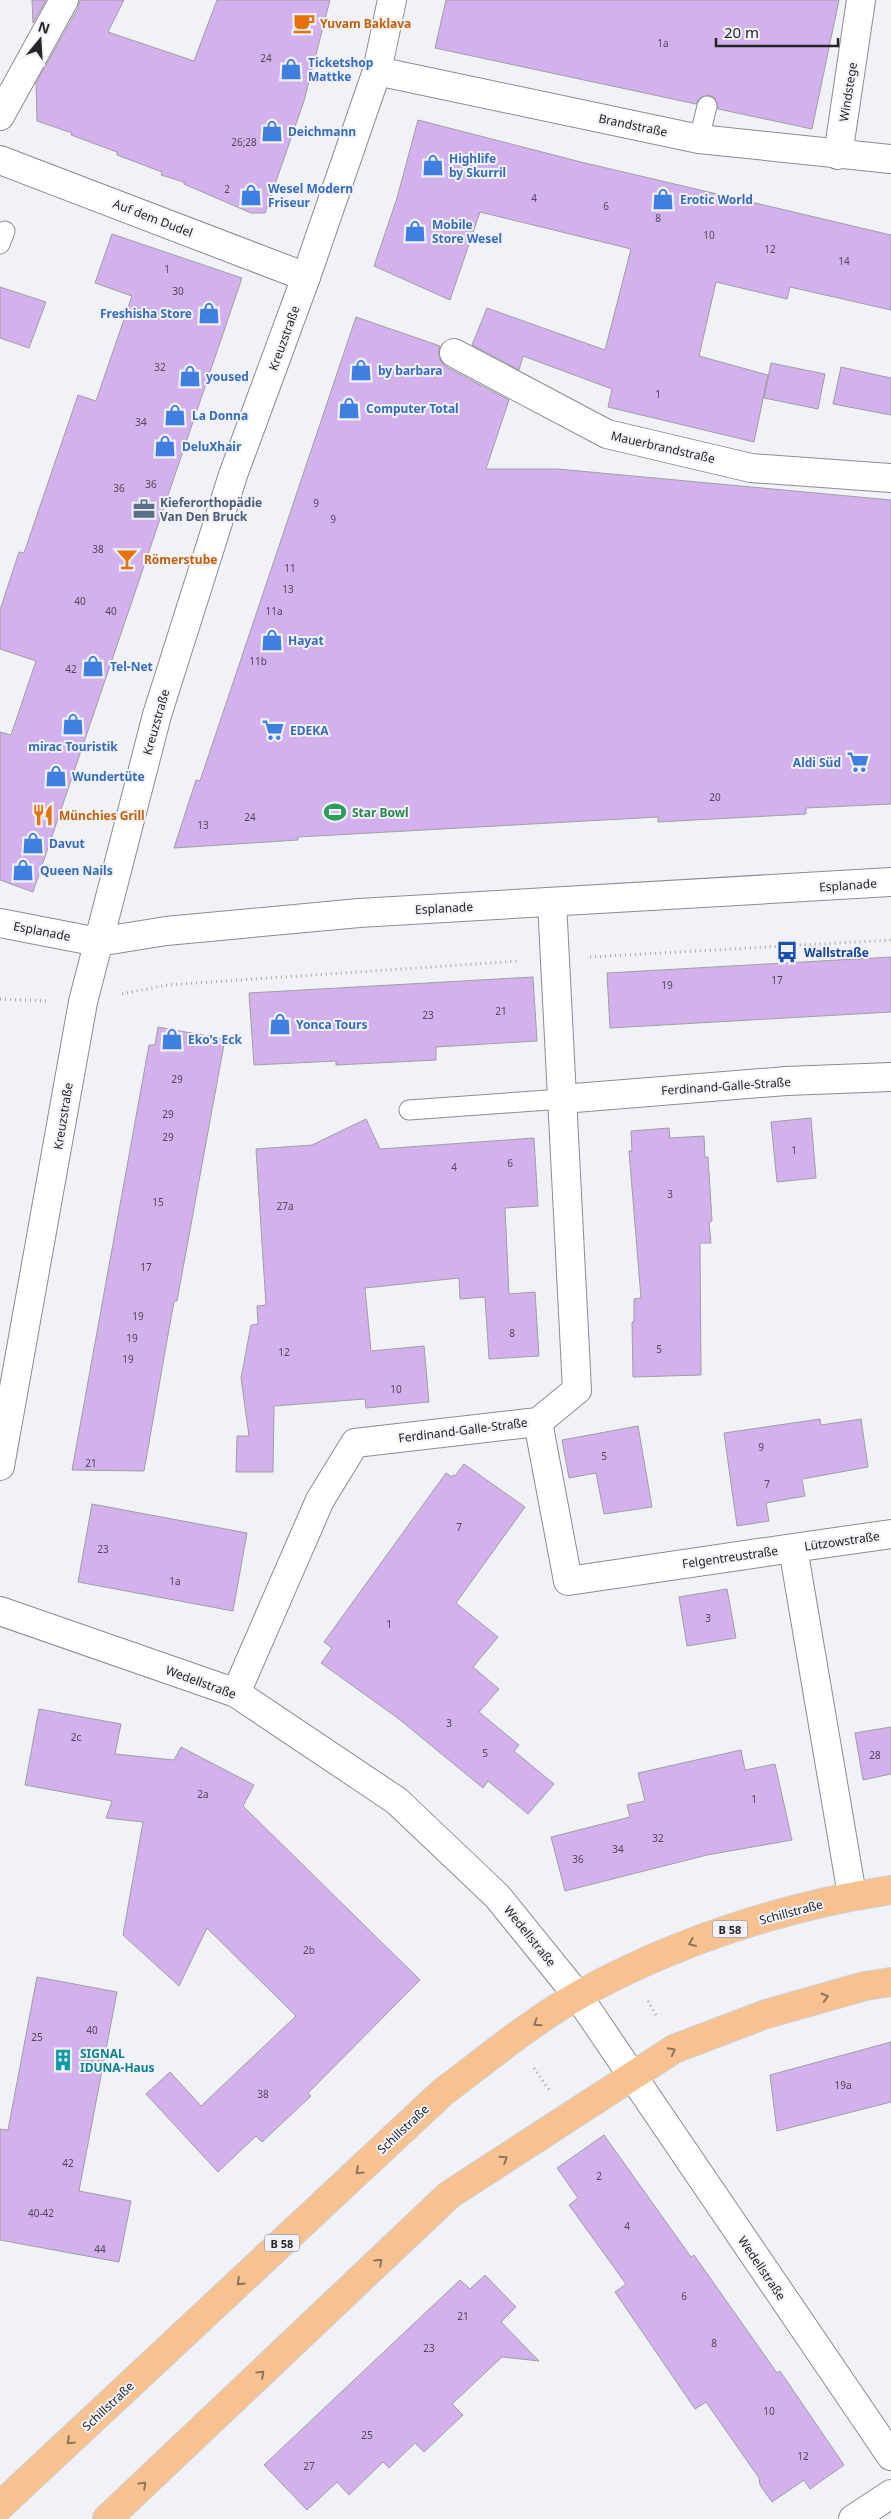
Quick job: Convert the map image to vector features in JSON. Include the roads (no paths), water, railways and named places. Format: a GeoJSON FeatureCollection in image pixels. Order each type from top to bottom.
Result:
{"type":"FeatureCollection","features":[{"type":"Feature","properties":{"kind":"main road","name":"Schillstraße"},"geometry":{"type":"LineString","coordinates":[[0,2506],[443,2092],[515,2038],[578,1996],[631,1969],[721,1931],[852,1895],[891,1890]]}},
{"type":"Feature","properties":{"kind":"main road"},"geometry":{"type":"LineString","coordinates":[[107,2519],[449,2195],[674,2048],[766,2014],[865,1986],[891,1982]]}},
{"type":"Feature","properties":{"kind":"street"},"geometry":{"type":"LineString","coordinates":[[0,116],[64,0]]}},
{"type":"Feature","properties":{"kind":"street","name":"Kreuzstraße"},"geometry":{"type":"LineString","coordinates":[[0,1466],[83,1002],[157,715],[233,475],[306,278],[377,71],[392,0]]}},
{"type":"Feature","properties":{"kind":"street","name":"Windstege"},"geometry":{"type":"LineString","coordinates":[[838,155],[862,0]]}},
{"type":"Feature","properties":{"kind":"street","name":"Brandstraße"},"geometry":{"type":"LineString","coordinates":[[377,71],[699,140],[891,159]]}},
{"type":"Feature","properties":{"kind":"street","name":"Auf dem Dudel"},"geometry":{"type":"LineString","coordinates":[[0,160],[306,278]]}},
{"type":"Feature","properties":{"kind":"street","name":"Mauerbrandstraße"},"geometry":{"type":"LineString","coordinates":[[454,353],[607,434],[751,468],[891,478]]}},
{"type":"Feature","properties":{"kind":"street","name":"Esplanade"},"geometry":{"type":"LineString","coordinates":[[0,923],[98,942],[166,931],[359,913],[891,882]]}},
{"type":"Feature","properties":{"kind":"street","name":"Ferdinand-Galle-Straße"},"geometry":{"type":"LineString","coordinates":[[236,1693],[320,1500],[355,1443],[538,1422],[577,1390],[552,902]]}},
{"type":"Feature","properties":{"kind":"street","name":"Ferdinand-Galle-Straße"},"geometry":{"type":"LineString","coordinates":[[562,1099],[786,1081],[891,1077]]}},
{"type":"Feature","properties":{"kind":"street","name":"Felgentreustraße"},"geometry":{"type":"LineString","coordinates":[[538,1422],[568,1581],[793,1548],[852,1895]]}},
{"type":"Feature","properties":{"kind":"street","name":"Lützowstraße"},"geometry":{"type":"LineString","coordinates":[[793,1548],[891,1534]]}},
{"type":"Feature","properties":{"kind":"street","name":"Wedellstraße"},"geometry":{"type":"LineString","coordinates":[[0,1611],[236,1693],[397,1801],[497,1896],[578,1996],[630,2076],[891,2456]]}},
{"type":"Feature","properties":{"kind":"street"},"geometry":{"type":"LineString","coordinates":[[853,2519],[891,2494]]}},
{"type":"Feature","properties":{"kind":"lane"},"geometry":{"type":"LineString","coordinates":[[699,140],[707,106]]}},
{"type":"Feature","properties":{"kind":"lane"},"geometry":{"type":"LineString","coordinates":[[409,1110],[562,1099]]}},
{"type":"Feature","properties":{"kind":"place","name":"Yuvam Baklava"},"geometry":{"type":"Point","coordinates":[304,23]}},
{"type":"Feature","properties":{"kind":"place","name":"Ticketshop Mattke"},"geometry":{"type":"Point","coordinates":[291,69]}},
{"type":"Feature","properties":{"kind":"place","name":"Deichmann"},"geometry":{"type":"Point","coordinates":[272,131]}},
{"type":"Feature","properties":{"kind":"place","name":"Highlife by Skurril"},"geometry":{"type":"Point","coordinates":[433,165]}},
{"type":"Feature","properties":{"kind":"place","name":"Wesel Modern Friseur"},"geometry":{"type":"Point","coordinates":[251,195]}},
{"type":"Feature","properties":{"kind":"place","name":"Erotic World"},"geometry":{"type":"Point","coordinates":[663,199]}},
{"type":"Feature","properties":{"kind":"place","name":"Mobile Store Wesel"},"geometry":{"type":"Point","coordinates":[415,231]}},
{"type":"Feature","properties":{"kind":"place","name":"Freshisha Store"},"geometry":{"type":"Point","coordinates":[209,313]}},
{"type":"Feature","properties":{"kind":"place","name":"by barbara"},"geometry":{"type":"Point","coordinates":[361,370]}},
{"type":"Feature","properties":{"kind":"place","name":"yoused"},"geometry":{"type":"Point","coordinates":[190,376]}},
{"type":"Feature","properties":{"kind":"place","name":"Computer Total"},"geometry":{"type":"Point","coordinates":[349,408]}},
{"type":"Feature","properties":{"kind":"place","name":"La Donna"},"geometry":{"type":"Point","coordinates":[175,415]}},
{"type":"Feature","properties":{"kind":"place","name":"DeluXhair"},"geometry":{"type":"Point","coordinates":[165,446]}},
{"type":"Feature","properties":{"kind":"place","name":"Kieferorthopädie Van Den Bruck"},"geometry":{"type":"Point","coordinates":[144,509]}},
{"type":"Feature","properties":{"kind":"place","name":"Römerstube"},"geometry":{"type":"Point","coordinates":[127,559]}},
{"type":"Feature","properties":{"kind":"place","name":"Hayat"},"geometry":{"type":"Point","coordinates":[272,640]}},
{"type":"Feature","properties":{"kind":"place","name":"Tel-Net"},"geometry":{"type":"Point","coordinates":[93,666]}},
{"type":"Feature","properties":{"kind":"place","name":"mirac Touristik"},"geometry":{"type":"Point","coordinates":[73,724]}},
{"type":"Feature","properties":{"kind":"place","name":"EDEKA"},"geometry":{"type":"Point","coordinates":[273,730]}},
{"type":"Feature","properties":{"kind":"place","name":"Aldi Süd"},"geometry":{"type":"Point","coordinates":[858,762]}},
{"type":"Feature","properties":{"kind":"place","name":"Wundertüte"},"geometry":{"type":"Point","coordinates":[56,776]}},
{"type":"Feature","properties":{"kind":"place","name":"Star Bowl"},"geometry":{"type":"Point","coordinates":[335,812]}},
{"type":"Feature","properties":{"kind":"place","name":"Münchies Grill"},"geometry":{"type":"Point","coordinates":[43,815]}},
{"type":"Feature","properties":{"kind":"place","name":"Davut"},"geometry":{"type":"Point","coordinates":[33,843]}},
{"type":"Feature","properties":{"kind":"place","name":"Queen Nails"},"geometry":{"type":"Point","coordinates":[23,870]}},
{"type":"Feature","properties":{"kind":"place","name":"Wallstraße"},"geometry":{"type":"Point","coordinates":[787,952]}},
{"type":"Feature","properties":{"kind":"place","name":"Yonca Tours"},"geometry":{"type":"Point","coordinates":[280,1024]}},
{"type":"Feature","properties":{"kind":"place","name":"Eko's Eck"},"geometry":{"type":"Point","coordinates":[172,1039]}},
{"type":"Feature","properties":{"kind":"place","name":"SIGNAL IDUNA-Haus"},"geometry":{"type":"Point","coordinates":[63,2060]}}]}
